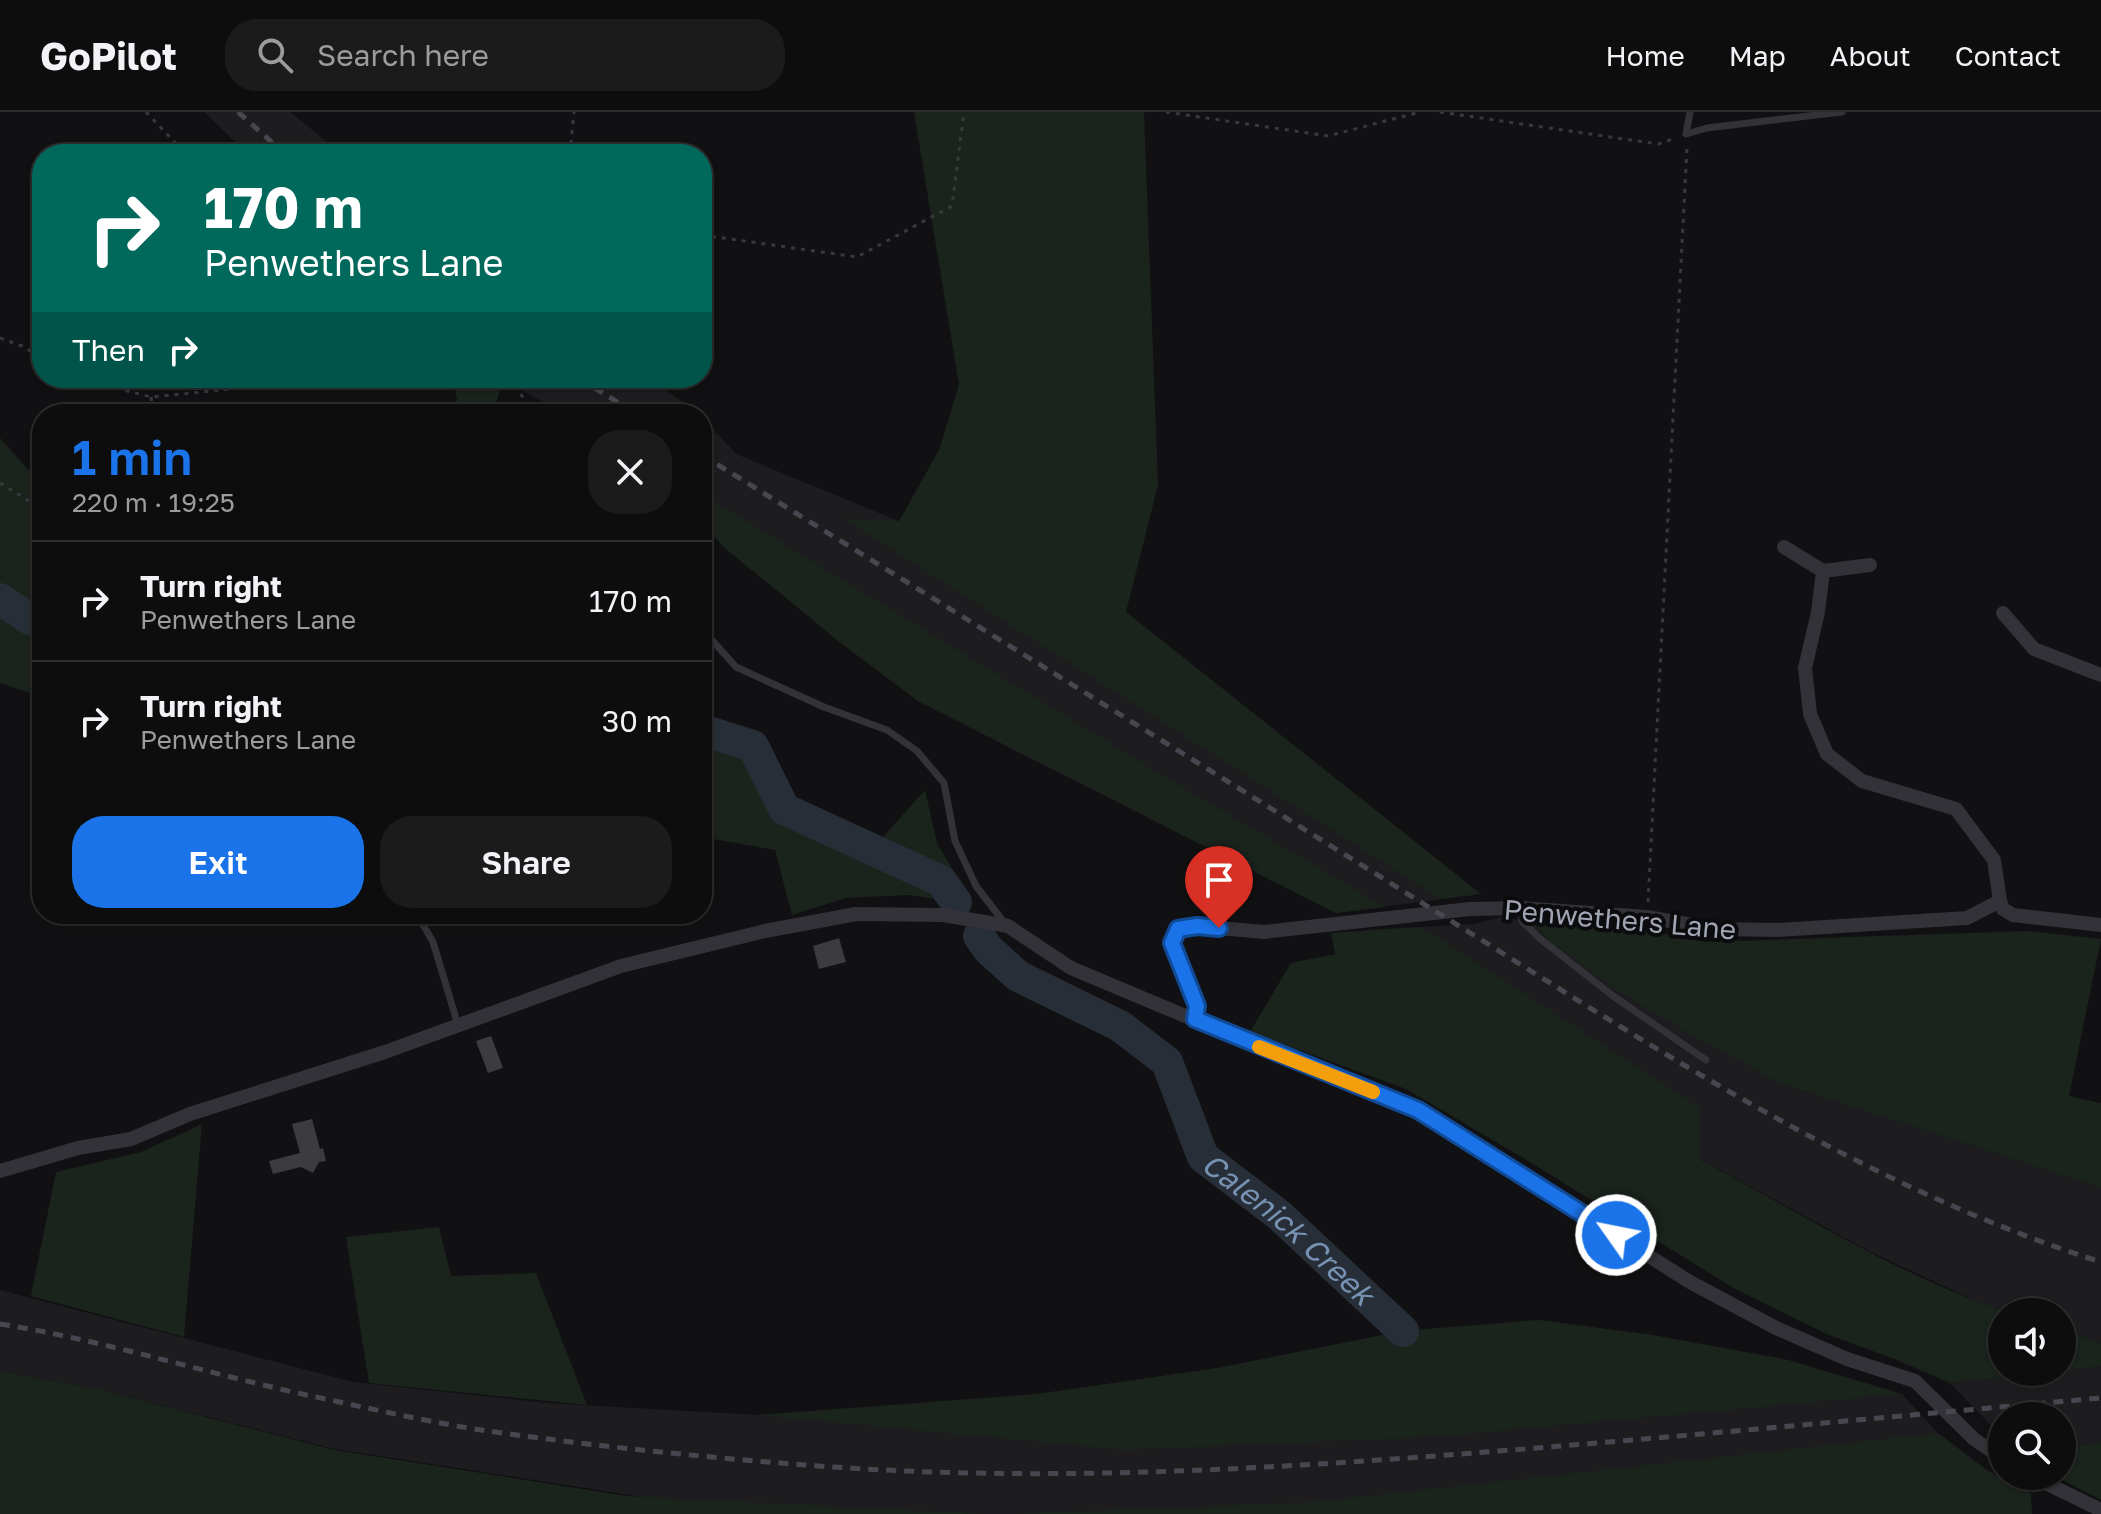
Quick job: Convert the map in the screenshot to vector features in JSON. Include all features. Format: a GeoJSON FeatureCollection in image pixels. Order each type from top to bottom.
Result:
{"type":"FeatureCollection","features":[{"type":"Feature","properties":{"kind":"street"},"geometry":{"type":"LineString","coordinates":[[1784,547],[1823,571],[1870,565]]}},
{"type":"Feature","properties":{"kind":"street"},"geometry":{"type":"LineString","coordinates":[[1823,571],[1818,612],[1805,668],[1810,714],[1827,754],[1862,781],[1956,809],[1994,860],[2003,909],[2013,915],[2101,925]]}},
{"type":"Feature","properties":{"kind":"street"},"geometry":{"type":"LineString","coordinates":[[2003,613],[2034,649],[2101,675]]}},
{"type":"Feature","properties":{"kind":"street","name":"Penwethers Lane"},"geometry":{"type":"LineString","coordinates":[[1195,1019],[1197,1006],[1172,943],[1178,929],[1197,926],[1264,932],[1470,909],[1521,908],[1647,917],[1715,929],[1778,930],[1967,918],[2000,901]]}},
{"type":"Feature","properties":{"kind":"street"},"geometry":{"type":"LineString","coordinates":[[0,1171],[78,1148],[131,1139],[190,1114],[385,1052],[621,966],[765,931],[856,914],[943,915],[1008,926],[1071,968],[1418,1110],[1690,1282],[1776,1328],[1847,1359],[1915,1381],[1974,1439],[1988,1448]]}},
{"type":"Feature","properties":{"kind":"street"},"geometry":{"type":"LineString","coordinates":[[2060,1490],[2101,1510]]}},
{"type":"Feature","properties":{"kind":"lane"},"geometry":{"type":"LineString","coordinates":[[1690,112],[1686,134],[1707,128],[1842,112]]}},
{"type":"Feature","properties":{"kind":"lane"},"geometry":{"type":"LineString","coordinates":[[712,640],[736,667],[824,707],[887,730],[917,751],[944,783],[955,841],[976,886],[1008,926]]}},
{"type":"Feature","properties":{"kind":"lane"},"geometry":{"type":"LineString","coordinates":[[1521,908],[1522,921],[1538,937],[1613,996],[1706,1060]]}},
{"type":"Feature","properties":{"kind":"lane"},"geometry":{"type":"LineString","coordinates":[[423,924],[433,942],[458,1025]]}},
{"type":"Feature","properties":{"kind":"path"},"geometry":{"type":"LineString","coordinates":[[146,112],[176,144]]}},
{"type":"Feature","properties":{"kind":"path"},"geometry":{"type":"LineString","coordinates":[[571,144],[574,112]]}},
{"type":"Feature","properties":{"kind":"path"},"geometry":{"type":"LineString","coordinates":[[712,236],[857,257],[952,206],[964,112]]}},
{"type":"Feature","properties":{"kind":"path"},"geometry":{"type":"LineString","coordinates":[[1166,112],[1328,136],[1420,112]]}},
{"type":"Feature","properties":{"kind":"path"},"geometry":{"type":"LineString","coordinates":[[1440,112],[1658,144],[1686,134],[1647,917]]}},
{"type":"Feature","properties":{"kind":"path"},"geometry":{"type":"LineString","coordinates":[[0,338],[32,352]]}},
{"type":"Feature","properties":{"kind":"path"},"geometry":{"type":"LineString","coordinates":[[116,388],[151,397],[242,388]]}},
{"type":"Feature","properties":{"kind":"path"},"geometry":{"type":"LineString","coordinates":[[151,397],[152,404]]}},
{"type":"Feature","properties":{"kind":"path"},"geometry":{"type":"LineString","coordinates":[[0,483],[32,503]]}},
{"type":"Feature","properties":{"kind":"shaded area"},"geometry":{"type":"Polygon","coordinates":[[[204,112],[290,112],[330,144],[238,144],[204,112]]]}},
{"type":"Feature","properties":{"kind":"shaded area"},"geometry":{"type":"Polygon","coordinates":[[[914,112],[1144,112],[1158,485],[1126,612],[1481,894],[1441,899],[844,519],[899,521],[939,450],[959,385],[914,112]]]}},
{"type":"Feature","properties":{"kind":"shaded area"},"geometry":{"type":"Polygon","coordinates":[[[455,388],[500,388],[496,404],[453,404],[457,400],[455,388]]]}},
{"type":"Feature","properties":{"kind":"shaded area"},"geometry":{"type":"Polygon","coordinates":[[[518,388],[662,388],[686,404],[546,404],[518,388]]]}},
{"type":"Feature","properties":{"kind":"shaded area"},"geometry":{"type":"Polygon","coordinates":[[[712,428],[736,454],[930,534],[1013,522],[1481,894],[1336,913],[918,701],[725,548],[712,534],[712,428]]]}},
{"type":"Feature","properties":{"kind":"shaded area"},"geometry":{"type":"Polygon","coordinates":[[[0,438],[32,474],[32,694],[0,683],[0,438]]]}},
{"type":"Feature","properties":{"kind":"shaded area"},"geometry":{"type":"Polygon","coordinates":[[[712,500],[1162,775],[1385,907],[1336,913],[918,701],[725,548],[712,534],[712,500]]]}},
{"type":"Feature","properties":{"kind":"shaded area"},"geometry":{"type":"Polygon","coordinates":[[[712,719],[748,730],[770,768],[797,799],[883,837],[925,790],[937,843],[969,897],[956,902],[909,895],[846,898],[792,915],[775,850],[712,839],[712,719]]]}},
{"type":"Feature","properties":{"kind":"shaded area"},"geometry":{"type":"Polygon","coordinates":[[[1501,917],[1533,922],[1548,940],[1783,1084],[2101,1188],[2101,1343],[2076,1335],[2076,1298],[1988,1298],[1988,1306],[1980,1303],[1869,1251],[1590,1099],[1364,930],[1474,924],[1501,917]]]}},
{"type":"Feature","properties":{"kind":"shaded area"},"geometry":{"type":"Polygon","coordinates":[[[1533,922],[1629,927],[1706,942],[2028,931],[2101,939],[2069,1096],[2101,1103],[2101,1188],[1783,1084],[1700,1040],[1618,991],[1548,940],[1533,922]]]}},
{"type":"Feature","properties":{"kind":"shaded area"},"geometry":{"type":"Polygon","coordinates":[[[1422,927],[1700,1108],[1701,1160],[1890,1263],[1988,1305],[1988,1379],[1950,1383],[1829,1335],[1735,1289],[1406,1089],[1250,1032],[1291,963],[1335,954],[1331,933],[1422,927]]]}},
{"type":"Feature","properties":{"kind":"shaded area"},"geometry":{"type":"Polygon","coordinates":[[[202,1124],[184,1337],[31,1296],[56,1172],[141,1152],[202,1124]]]}},
{"type":"Feature","properties":{"kind":"shaded area"},"geometry":{"type":"Polygon","coordinates":[[[439,1227],[451,1276],[536,1273],[587,1405],[369,1383],[346,1237],[439,1227]]]}},
{"type":"Feature","properties":{"kind":"shaded area"},"geometry":{"type":"Polygon","coordinates":[[[0,1290],[353,1382],[547,1403],[758,1415],[1037,1394],[1218,1368],[1403,1331],[1538,1320],[1652,1335],[1788,1360],[1902,1394],[1938,1433],[1985,1469],[1861,1514],[752,1514],[335,1449],[102,1390],[0,1371],[0,1290]]]}},
{"type":"Feature","properties":{"kind":"shaded area"},"geometry":{"type":"Polygon","coordinates":[[[1538,1320],[1652,1335],[1788,1360],[1902,1394],[1432,1437],[1125,1450],[758,1415],[1037,1394],[1218,1368],[1403,1331],[1538,1320]]]}},
{"type":"Feature","properties":{"kind":"shaded area"},"geometry":{"type":"Polygon","coordinates":[[[2076,1335],[2101,1343],[2101,1366],[2076,1369],[2076,1335]]]}},
{"type":"Feature","properties":{"kind":"shaded area"},"geometry":{"type":"Polygon","coordinates":[[[2101,1366],[2101,1442],[2076,1446],[2076,1402],[1988,1402],[1988,1422],[1950,1383],[1988,1379],[1988,1386],[2076,1386],[2076,1369],[2101,1366]]]}},
{"type":"Feature","properties":{"kind":"shaded area"},"geometry":{"type":"Polygon","coordinates":[[[0,1371],[102,1390],[335,1450],[627,1496],[984,1514],[0,1514],[0,1371]]]}},
{"type":"Feature","properties":{"kind":"shaded area"},"geometry":{"type":"Polygon","coordinates":[[[1938,1433],[1988,1471],[1988,1490],[2025,1490],[2031,1493],[2032,1514],[1017,1514],[1314,1502],[1938,1433]]]}},
{"type":"Feature","properties":{"kind":"shaded area"},"geometry":{"type":"Polygon","coordinates":[[[2101,1442],[2101,1500],[2076,1487],[2076,1446],[2101,1442]]]}},
{"type":"Feature","properties":{"kind":"building"},"geometry":{"type":"Polygon","coordinates":[[[839,938],[846,962],[819,969],[813,946],[839,938]]]}},
{"type":"Feature","properties":{"kind":"building"},"geometry":{"type":"Polygon","coordinates":[[[491,1036],[503,1068],[488,1073],[476,1041],[491,1036]]]}},
{"type":"Feature","properties":{"kind":"building"},"geometry":{"type":"Polygon","coordinates":[[[312,1119],[326,1161],[319,1162],[313,1173],[301,1167],[273,1174],[269,1161],[300,1153],[292,1124],[312,1119]]]}},
{"type":"Feature","properties":{"kind":"waterway","name":"Calenick Creek"},"geometry":{"type":"LineString","coordinates":[[0,599],[32,618]]}},
{"type":"Feature","properties":{"kind":"waterway","name":"Calenick Creek"},"geometry":{"type":"LineString","coordinates":[[712,733],[753,746],[784,809],[941,881],[956,902]]}},
{"type":"Feature","properties":{"kind":"waterway","name":"Calenick Creek"},"geometry":{"type":"LineString","coordinates":[[979,936],[988,949],[1018,976],[1120,1026],[1167,1062],[1203,1157],[1279,1215],[1403,1331]]}},
{"type":"Feature","properties":{"kind":"railway"},"geometry":{"type":"LineString","coordinates":[[238,112],[274,144]]}},
{"type":"Feature","properties":{"kind":"railway"},"geometry":{"type":"LineString","coordinates":[[595,388],[620,404]]}},
{"type":"Feature","properties":{"kind":"railway"},"geometry":{"type":"LineString","coordinates":[[712,461],[1589,1007],[1754,1105],[1837,1151],[1923,1193],[2011,1230],[2101,1262]]}},
{"type":"Feature","properties":{"kind":"railway"},"geometry":{"type":"LineString","coordinates":[[0,1324],[467,1428],[687,1455],[806,1465],[976,1473],[1146,1472],[1316,1464],[1563,1446],[2101,1398]]}},
{"type":"Feature","properties":{"kind":"slow traffic"},"geometry":{"type":"LineString","coordinates":[[1259,1047],[1373,1092]]}},
{"type":"Feature","properties":{"kind":"route"},"geometry":{"type":"LineString","coordinates":[[1219,928],[1197,926],[1178,929],[1172,943],[1197,1006],[1195,1019],[1418,1110],[1616,1235]]}}]}
